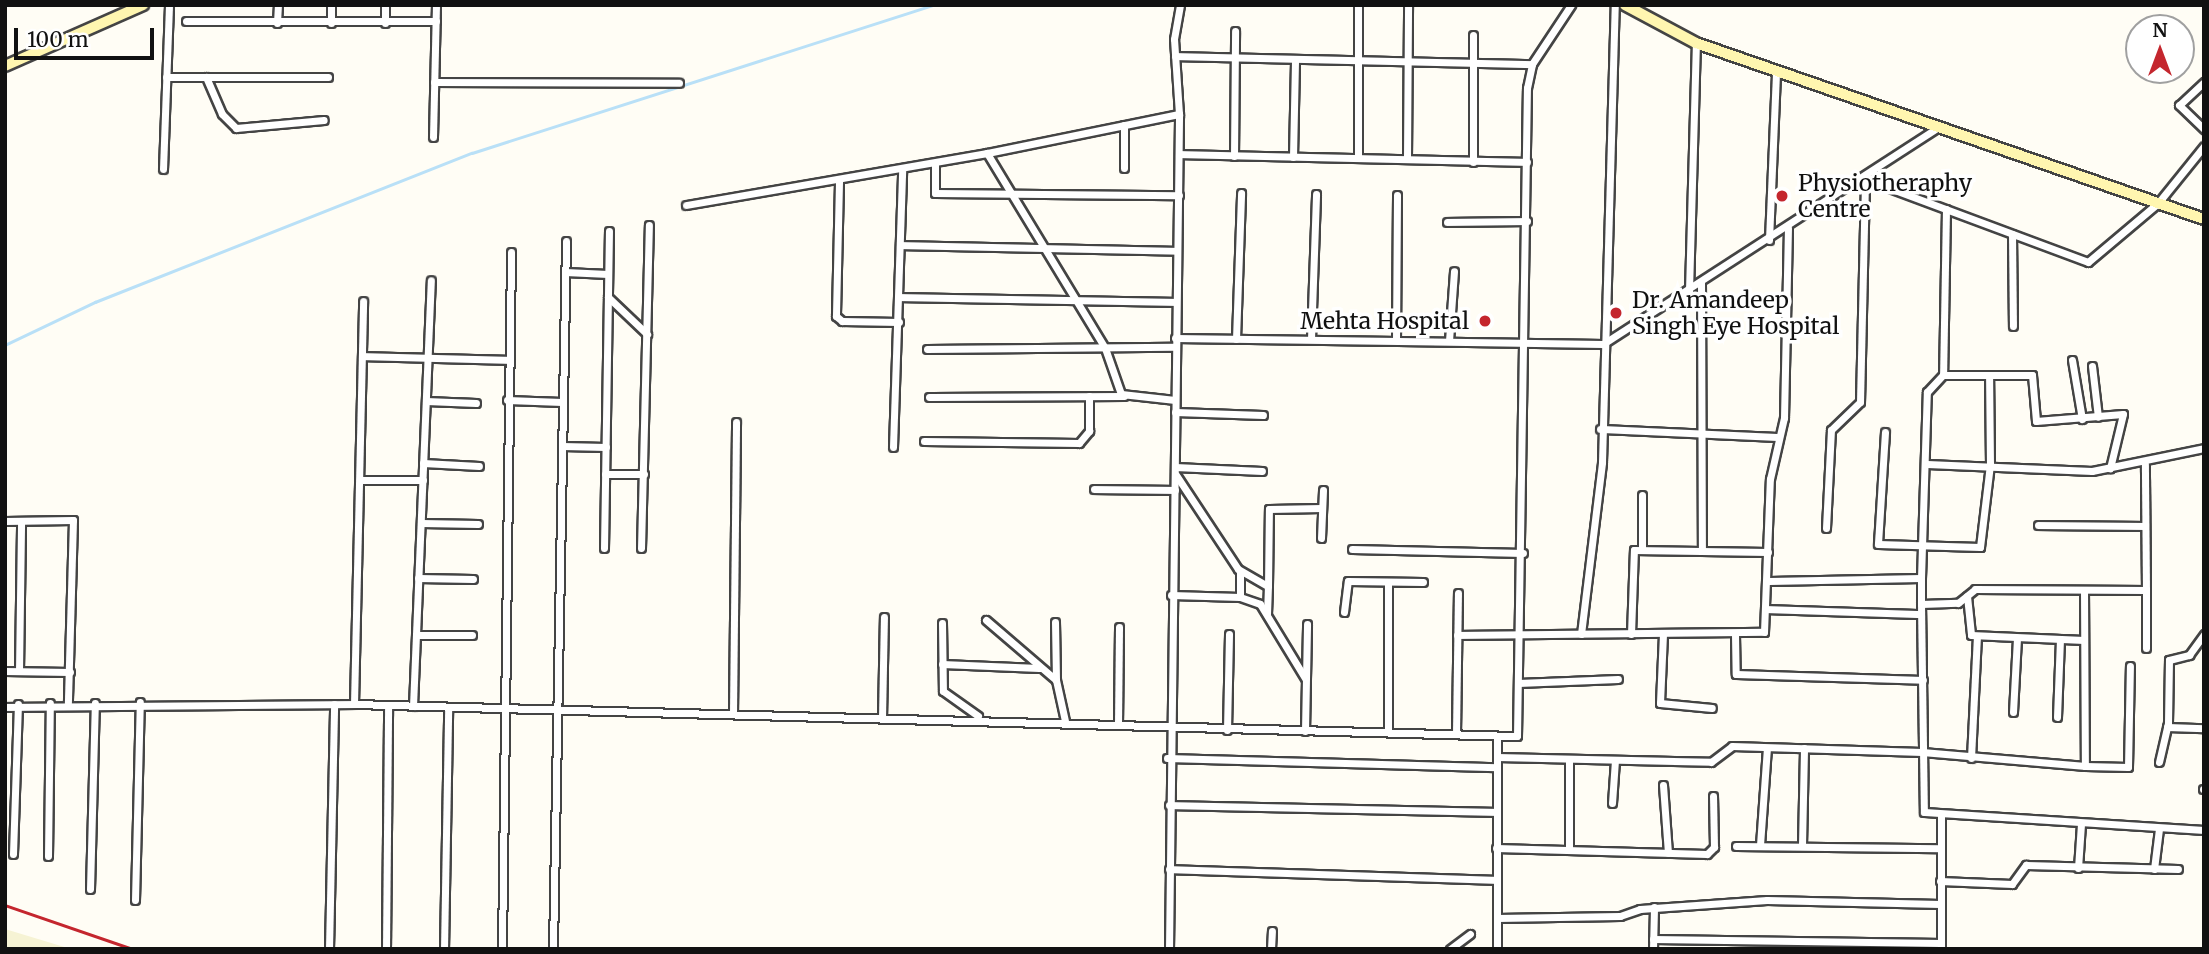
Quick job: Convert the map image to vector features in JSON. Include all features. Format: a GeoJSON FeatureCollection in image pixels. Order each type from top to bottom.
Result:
{"type":"FeatureCollection","features":[{"type":"Feature","properties":{"kind":"street"},"geometry":{"type":"LineString","coordinates":[[163,169],[169,5]]}},
{"type":"Feature","properties":{"kind":"street"},"geometry":{"type":"LineString","coordinates":[[277,23],[278,5]]}},
{"type":"Feature","properties":{"kind":"street"},"geometry":{"type":"LineString","coordinates":[[331,5],[331,23]]}},
{"type":"Feature","properties":{"kind":"street"},"geometry":{"type":"LineString","coordinates":[[385,5],[385,23]]}},
{"type":"Feature","properties":{"kind":"street"},"geometry":{"type":"LineString","coordinates":[[433,136],[436,5]]}},
{"type":"Feature","properties":{"kind":"street"},"geometry":{"type":"LineString","coordinates":[[1169,949],[1167,758],[1175,490],[1180,114],[1175,56],[1180,5]]}},
{"type":"Feature","properties":{"kind":"street"},"geometry":{"type":"LineString","coordinates":[[1358,5],[1358,158]]}},
{"type":"Feature","properties":{"kind":"street"},"geometry":{"type":"LineString","coordinates":[[1407,158],[1408,5]]}},
{"type":"Feature","properties":{"kind":"street"},"geometry":{"type":"LineString","coordinates":[[5,707],[18,704],[140,702],[354,704],[882,718],[978,716],[1227,730],[1517,736],[1523,553],[1527,162],[1532,64],[1571,5]]}},
{"type":"Feature","properties":{"kind":"street"},"geometry":{"type":"LineString","coordinates":[[1581,634],[1601,476],[1600,429],[1615,5]]}},
{"type":"Feature","properties":{"kind":"street"},"geometry":{"type":"LineString","coordinates":[[1625,5],[1696,43],[1776,73],[1941,126],[2204,219]]}},
{"type":"Feature","properties":{"kind":"street"},"geometry":{"type":"LineString","coordinates":[[5,66],[137,6]]}},
{"type":"Feature","properties":{"kind":"street"},"geometry":{"type":"LineString","coordinates":[[186,20],[277,23],[436,21]]}},
{"type":"Feature","properties":{"kind":"street"},"geometry":{"type":"LineString","coordinates":[[1234,156],[1235,31]]}},
{"type":"Feature","properties":{"kind":"street"},"geometry":{"type":"LineString","coordinates":[[1473,35],[1473,162]]}},
{"type":"Feature","properties":{"kind":"street"},"geometry":{"type":"LineString","coordinates":[[1689,291],[1696,43]]}},
{"type":"Feature","properties":{"kind":"street"},"geometry":{"type":"LineString","coordinates":[[1175,56],[1358,59],[1474,65],[1532,64]]}},
{"type":"Feature","properties":{"kind":"street"},"geometry":{"type":"LineString","coordinates":[[1293,157],[1295,59]]}},
{"type":"Feature","properties":{"kind":"street"},"geometry":{"type":"LineString","coordinates":[[1769,240],[1776,73]]}},
{"type":"Feature","properties":{"kind":"street"},"geometry":{"type":"LineString","coordinates":[[166,77],[328,77]]}},
{"type":"Feature","properties":{"kind":"street"},"geometry":{"type":"LineString","coordinates":[[206,77],[222,114],[236,128],[324,120]]}},
{"type":"Feature","properties":{"kind":"street"},"geometry":{"type":"LineString","coordinates":[[434,82],[679,83]]}},
{"type":"Feature","properties":{"kind":"street"},"geometry":{"type":"LineString","coordinates":[[2204,82],[2179,105],[2204,129]]}},
{"type":"Feature","properties":{"kind":"street"},"geometry":{"type":"LineString","coordinates":[[686,205],[902,171],[1180,114]]}},
{"type":"Feature","properties":{"kind":"street"},"geometry":{"type":"LineString","coordinates":[[1124,125],[1124,168]]}},
{"type":"Feature","properties":{"kind":"street"},"geometry":{"type":"LineString","coordinates":[[927,349],[1105,348],[1236,339],[1603,344],[1866,179],[1941,126]]}},
{"type":"Feature","properties":{"kind":"street"},"geometry":{"type":"LineString","coordinates":[[1866,179],[2088,262],[2158,203],[2204,146]]}},
{"type":"Feature","properties":{"kind":"street"},"geometry":{"type":"LineString","coordinates":[[988,153],[1105,348],[1124,396]]}},
{"type":"Feature","properties":{"kind":"street"},"geometry":{"type":"LineString","coordinates":[[1179,154],[1527,162]]}},
{"type":"Feature","properties":{"kind":"street"},"geometry":{"type":"LineString","coordinates":[[935,164],[935,193],[1179,195]]}},
{"type":"Feature","properties":{"kind":"street"},"geometry":{"type":"LineString","coordinates":[[893,447],[902,171]]}},
{"type":"Feature","properties":{"kind":"street"},"geometry":{"type":"LineString","coordinates":[[1826,528],[1831,430],[1860,402],[1866,179]]}},
{"type":"Feature","properties":{"kind":"street"},"geometry":{"type":"LineString","coordinates":[[839,182],[836,316],[842,321],[899,322]]}},
{"type":"Feature","properties":{"kind":"street"},"geometry":{"type":"LineString","coordinates":[[1236,339],[1241,193]]}},
{"type":"Feature","properties":{"kind":"street"},"geometry":{"type":"LineString","coordinates":[[1311,339],[1316,194]]}},
{"type":"Feature","properties":{"kind":"street"},"geometry":{"type":"LineString","coordinates":[[1396,340],[1397,195]]}},
{"type":"Feature","properties":{"kind":"street"},"geometry":{"type":"LineString","coordinates":[[1946,209],[1943,375],[1927,392],[1927,464],[1921,578],[1922,810],[1941,816],[2204,830]]}},
{"type":"Feature","properties":{"kind":"street"},"geometry":{"type":"LineString","coordinates":[[1447,222],[1527,221]]}},
{"type":"Feature","properties":{"kind":"street"},"geometry":{"type":"LineString","coordinates":[[641,548],[649,225]]}},
{"type":"Feature","properties":{"kind":"street"},"geometry":{"type":"LineString","coordinates":[[1457,635],[1735,635],[1764,632],[1768,609],[1770,479],[1779,437],[1788,228]]}},
{"type":"Feature","properties":{"kind":"street"},"geometry":{"type":"LineString","coordinates":[[604,548],[609,231]]}},
{"type":"Feature","properties":{"kind":"street"},"geometry":{"type":"LineString","coordinates":[[2012,234],[2013,326]]}},
{"type":"Feature","properties":{"kind":"street"},"geometry":{"type":"LineString","coordinates":[[553,949],[566,241]]}},
{"type":"Feature","properties":{"kind":"street"},"geometry":{"type":"LineString","coordinates":[[900,245],[1177,251]]}},
{"type":"Feature","properties":{"kind":"street"},"geometry":{"type":"LineString","coordinates":[[502,949],[511,252]]}},
{"type":"Feature","properties":{"kind":"street"},"geometry":{"type":"LineString","coordinates":[[1449,341],[1454,271]]}},
{"type":"Feature","properties":{"kind":"street"},"geometry":{"type":"LineString","coordinates":[[565,272],[608,274]]}},
{"type":"Feature","properties":{"kind":"street"},"geometry":{"type":"LineString","coordinates":[[413,706],[426,401],[425,356],[431,280]]}},
{"type":"Feature","properties":{"kind":"street"},"geometry":{"type":"LineString","coordinates":[[1701,282],[1697,429],[1702,549]]}},
{"type":"Feature","properties":{"kind":"street"},"geometry":{"type":"LineString","coordinates":[[608,297],[648,334]]}},
{"type":"Feature","properties":{"kind":"street"},"geometry":{"type":"LineString","coordinates":[[899,297],[1176,302]]}},
{"type":"Feature","properties":{"kind":"street"},"geometry":{"type":"LineString","coordinates":[[354,704],[363,301]]}},
{"type":"Feature","properties":{"kind":"street"},"geometry":{"type":"LineString","coordinates":[[362,356],[510,360]]}},
{"type":"Feature","properties":{"kind":"street"},"geometry":{"type":"LineString","coordinates":[[2072,360],[2081,419]]}},
{"type":"Feature","properties":{"kind":"street"},"geometry":{"type":"LineString","coordinates":[[2092,366],[2098,417]]}},
{"type":"Feature","properties":{"kind":"street"},"geometry":{"type":"LineString","coordinates":[[1885,432],[1878,544],[1923,549],[1983,543],[1990,464],[1989,374]]}},
{"type":"Feature","properties":{"kind":"street"},"geometry":{"type":"LineString","coordinates":[[1943,375],[2034,376],[2034,420],[2124,415],[2110,468]]}},
{"type":"Feature","properties":{"kind":"street"},"geometry":{"type":"LineString","coordinates":[[924,440],[1079,443],[1088,431],[1089,396]]}},
{"type":"Feature","properties":{"kind":"street"},"geometry":{"type":"LineString","coordinates":[[929,397],[1124,396],[1175,400]]}},
{"type":"Feature","properties":{"kind":"street"},"geometry":{"type":"LineString","coordinates":[[507,400],[562,402]]}},
{"type":"Feature","properties":{"kind":"street"},"geometry":{"type":"LineString","coordinates":[[426,401],[476,403]]}},
{"type":"Feature","properties":{"kind":"street"},"geometry":{"type":"LineString","coordinates":[[1175,412],[1263,415]]}},
{"type":"Feature","properties":{"kind":"street"},"geometry":{"type":"LineString","coordinates":[[733,715],[736,422]]}},
{"type":"Feature","properties":{"kind":"street"},"geometry":{"type":"LineString","coordinates":[[1600,429],[1697,429],[1779,437]]}},
{"type":"Feature","properties":{"kind":"street"},"geometry":{"type":"LineString","coordinates":[[562,446],[606,447]]}},
{"type":"Feature","properties":{"kind":"street"},"geometry":{"type":"LineString","coordinates":[[1927,464],[2110,468],[2145,464],[2204,448]]}},
{"type":"Feature","properties":{"kind":"street"},"geometry":{"type":"LineString","coordinates":[[423,463],[479,466]]}},
{"type":"Feature","properties":{"kind":"street"},"geometry":{"type":"LineString","coordinates":[[2145,464],[2146,648]]}},
{"type":"Feature","properties":{"kind":"street"},"geometry":{"type":"LineString","coordinates":[[1175,470],[1262,471]]}},
{"type":"Feature","properties":{"kind":"street"},"geometry":{"type":"LineString","coordinates":[[1175,470],[1240,571],[1268,586]]}},
{"type":"Feature","properties":{"kind":"street"},"geometry":{"type":"LineString","coordinates":[[606,474],[644,474]]}},
{"type":"Feature","properties":{"kind":"street"},"geometry":{"type":"LineString","coordinates":[[360,480],[422,480]]}},
{"type":"Feature","properties":{"kind":"street"},"geometry":{"type":"LineString","coordinates":[[1094,489],[1175,490]]}},
{"type":"Feature","properties":{"kind":"street"},"geometry":{"type":"LineString","coordinates":[[1321,538],[1322,490]]}},
{"type":"Feature","properties":{"kind":"street"},"geometry":{"type":"LineString","coordinates":[[1643,495],[1643,547]]}},
{"type":"Feature","properties":{"kind":"street"},"geometry":{"type":"LineString","coordinates":[[1267,614],[1269,509],[1322,508]]}},
{"type":"Feature","properties":{"kind":"street"},"geometry":{"type":"LineString","coordinates":[[5,521],[73,520],[68,703]]}},
{"type":"Feature","properties":{"kind":"street"},"geometry":{"type":"LineString","coordinates":[[19,671],[21,521]]}},
{"type":"Feature","properties":{"kind":"street"},"geometry":{"type":"LineString","coordinates":[[421,523],[478,524]]}},
{"type":"Feature","properties":{"kind":"street"},"geometry":{"type":"LineString","coordinates":[[2038,526],[2144,526]]}},
{"type":"Feature","properties":{"kind":"street"},"geometry":{"type":"LineString","coordinates":[[1631,634],[1633,555],[1643,547],[1768,552]]}},
{"type":"Feature","properties":{"kind":"street"},"geometry":{"type":"LineString","coordinates":[[1352,550],[1523,553]]}},
{"type":"Feature","properties":{"kind":"street"},"geometry":{"type":"LineString","coordinates":[[1240,571],[1240,597]]}},
{"type":"Feature","properties":{"kind":"street"},"geometry":{"type":"LineString","coordinates":[[418,578],[474,579]]}},
{"type":"Feature","properties":{"kind":"street"},"geometry":{"type":"LineString","coordinates":[[1769,581],[1921,578]]}},
{"type":"Feature","properties":{"kind":"street"},"geometry":{"type":"LineString","coordinates":[[1344,612],[1348,581],[1388,584],[1423,582]]}},
{"type":"Feature","properties":{"kind":"street"},"geometry":{"type":"LineString","coordinates":[[1388,584],[1388,732]]}},
{"type":"Feature","properties":{"kind":"street"},"geometry":{"type":"LineString","coordinates":[[2084,590],[2085,766]]}},
{"type":"Feature","properties":{"kind":"street"},"geometry":{"type":"LineString","coordinates":[[1921,604],[1958,603],[1967,593],[2146,590]]}},
{"type":"Feature","properties":{"kind":"street"},"geometry":{"type":"LineString","coordinates":[[1456,734],[1458,593]]}},
{"type":"Feature","properties":{"kind":"street"},"geometry":{"type":"LineString","coordinates":[[1967,593],[1966,627],[1977,636],[2084,640]]}},
{"type":"Feature","properties":{"kind":"street"},"geometry":{"type":"LineString","coordinates":[[1171,595],[1240,597],[1256,601],[1267,614],[1305,678]]}},
{"type":"Feature","properties":{"kind":"street"},"geometry":{"type":"LineString","coordinates":[[1768,609],[1921,614]]}},
{"type":"Feature","properties":{"kind":"street"},"geometry":{"type":"LineString","coordinates":[[882,718],[884,617]]}},
{"type":"Feature","properties":{"kind":"street"},"geometry":{"type":"LineString","coordinates":[[986,620],[1056,680]]}},
{"type":"Feature","properties":{"kind":"street"},"geometry":{"type":"LineString","coordinates":[[1055,621],[1056,680],[1065,721]]}},
{"type":"Feature","properties":{"kind":"street"},"geometry":{"type":"LineString","coordinates":[[942,623],[943,691],[978,716]]}},
{"type":"Feature","properties":{"kind":"street"},"geometry":{"type":"LineString","coordinates":[[1305,731],[1307,624]]}},
{"type":"Feature","properties":{"kind":"street"},"geometry":{"type":"LineString","coordinates":[[1118,724],[1119,627]]}},
{"type":"Feature","properties":{"kind":"street"},"geometry":{"type":"LineString","coordinates":[[1227,730],[1229,634]]}},
{"type":"Feature","properties":{"kind":"street"},"geometry":{"type":"LineString","coordinates":[[1663,634],[1660,703],[1712,708]]}},
{"type":"Feature","properties":{"kind":"street"},"geometry":{"type":"LineString","coordinates":[[2159,762],[2166,727],[2169,660],[2189,655],[2204,634]]}},
{"type":"Feature","properties":{"kind":"street"},"geometry":{"type":"LineString","coordinates":[[416,635],[472,635]]}},
{"type":"Feature","properties":{"kind":"street"},"geometry":{"type":"LineString","coordinates":[[1735,635],[1736,674],[1923,680]]}},
{"type":"Feature","properties":{"kind":"street"},"geometry":{"type":"LineString","coordinates":[[1971,758],[1977,636]]}},
{"type":"Feature","properties":{"kind":"street"},"geometry":{"type":"LineString","coordinates":[[2013,712],[2017,638]]}},
{"type":"Feature","properties":{"kind":"street"},"geometry":{"type":"LineString","coordinates":[[2057,717],[2060,639]]}},
{"type":"Feature","properties":{"kind":"street"},"geometry":{"type":"LineString","coordinates":[[942,664],[1041,668]]}},
{"type":"Feature","properties":{"kind":"street"},"geometry":{"type":"LineString","coordinates":[[1497,757],[1711,762],[1726,747],[1804,748],[1922,752],[2085,766],[2128,766],[2130,666]]}},
{"type":"Feature","properties":{"kind":"street"},"geometry":{"type":"LineString","coordinates":[[5,671],[70,672]]}},
{"type":"Feature","properties":{"kind":"street"},"geometry":{"type":"LineString","coordinates":[[1517,682],[1618,680]]}},
{"type":"Feature","properties":{"kind":"street"},"geometry":{"type":"LineString","coordinates":[[135,900],[140,702]]}},
{"type":"Feature","properties":{"kind":"street"},"geometry":{"type":"LineString","coordinates":[[48,856],[50,703]]}},
{"type":"Feature","properties":{"kind":"street"},"geometry":{"type":"LineString","coordinates":[[90,889],[95,703]]}},
{"type":"Feature","properties":{"kind":"street"},"geometry":{"type":"LineString","coordinates":[[13,854],[18,704]]}},
{"type":"Feature","properties":{"kind":"street"},"geometry":{"type":"LineString","coordinates":[[329,949],[334,704]]}},
{"type":"Feature","properties":{"kind":"street"},"geometry":{"type":"LineString","coordinates":[[386,949],[388,706]]}},
{"type":"Feature","properties":{"kind":"street"},"geometry":{"type":"LineString","coordinates":[[444,949],[448,708]]}},
{"type":"Feature","properties":{"kind":"street"},"geometry":{"type":"LineString","coordinates":[[2166,727],[2204,728]]}},
{"type":"Feature","properties":{"kind":"street"},"geometry":{"type":"LineString","coordinates":[[1497,737],[1497,949]]}},
{"type":"Feature","properties":{"kind":"street"},"geometry":{"type":"LineString","coordinates":[[1760,845],[1767,748]]}},
{"type":"Feature","properties":{"kind":"street"},"geometry":{"type":"LineString","coordinates":[[1802,845],[1804,748]]}},
{"type":"Feature","properties":{"kind":"street"},"geometry":{"type":"LineString","coordinates":[[1167,758],[1497,767]]}},
{"type":"Feature","properties":{"kind":"street"},"geometry":{"type":"LineString","coordinates":[[1569,759],[1569,849]]}},
{"type":"Feature","properties":{"kind":"street"},"geometry":{"type":"LineString","coordinates":[[1612,803],[1615,760]]}},
{"type":"Feature","properties":{"kind":"street"},"geometry":{"type":"LineString","coordinates":[[1663,785],[1668,853]]}},
{"type":"Feature","properties":{"kind":"street"},"geometry":{"type":"LineString","coordinates":[[1496,848],[1668,853],[1712,851],[1713,796]]}},
{"type":"Feature","properties":{"kind":"street"},"geometry":{"type":"LineString","coordinates":[[1168,805],[1496,812]]}},
{"type":"Feature","properties":{"kind":"street"},"geometry":{"type":"LineString","coordinates":[[1653,939],[1707,944],[1941,946],[1941,816]]}},
{"type":"Feature","properties":{"kind":"street"},"geometry":{"type":"LineString","coordinates":[[2078,868],[2081,824]]}},
{"type":"Feature","properties":{"kind":"street"},"geometry":{"type":"LineString","coordinates":[[2154,869],[2159,829]]}},
{"type":"Feature","properties":{"kind":"street"},"geometry":{"type":"LineString","coordinates":[[1736,846],[1940,848]]}},
{"type":"Feature","properties":{"kind":"street"},"geometry":{"type":"LineString","coordinates":[[1940,881],[2012,884],[2022,866],[2178,869]]}},
{"type":"Feature","properties":{"kind":"street"},"geometry":{"type":"LineString","coordinates":[[1169,869],[1496,880]]}},
{"type":"Feature","properties":{"kind":"street"},"geometry":{"type":"LineString","coordinates":[[1496,918],[1620,916],[1654,907],[1767,900],[1941,904]]}},
{"type":"Feature","properties":{"kind":"street"},"geometry":{"type":"LineString","coordinates":[[1653,949],[1654,907]]}},
{"type":"Feature","properties":{"kind":"street"},"geometry":{"type":"LineString","coordinates":[[1271,949],[1272,931]]}},
{"type":"Feature","properties":{"kind":"street"},"geometry":{"type":"LineString","coordinates":[[1450,949],[1470,934]]}},
{"type":"Feature","properties":{"kind":"shaded area"},"geometry":{"type":"Polygon","coordinates":[[[5,929],[71,949],[5,949],[5,929]]]}},
{"type":"Feature","properties":{"kind":"waterway"},"geometry":{"type":"LineString","coordinates":[[5,345],[95,302],[472,153],[933,5]]}},
{"type":"Feature","properties":{"kind":"railway"},"geometry":{"type":"LineString","coordinates":[[5,905],[133,949]]}},
{"type":"Feature","properties":{"kind":"place","name":"Physiotheraphy Centre"},"geometry":{"type":"Point","coordinates":[1782,196]}},
{"type":"Feature","properties":{"kind":"place","name":"Dr. Amandeep Singh Eye Hospital"},"geometry":{"type":"Point","coordinates":[1616,313]}},
{"type":"Feature","properties":{"kind":"place","name":"Mehta Hospital"},"geometry":{"type":"Point","coordinates":[1485,321]}}]}
